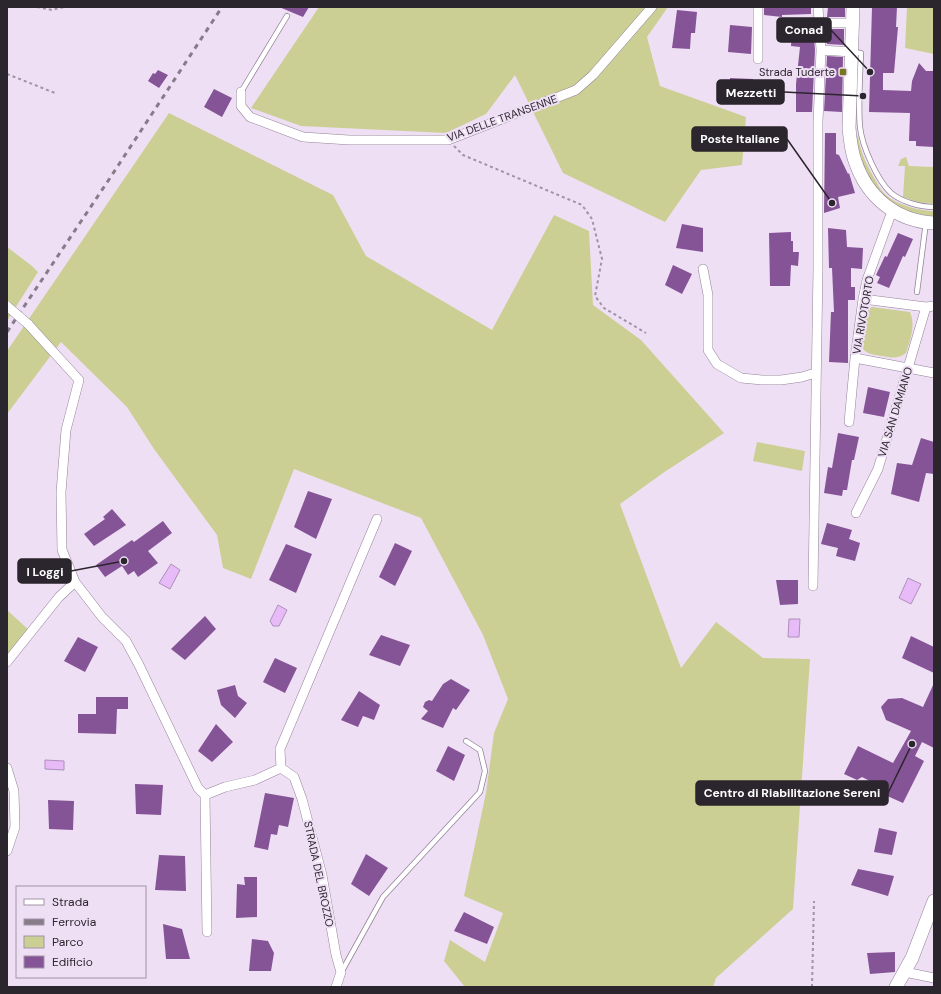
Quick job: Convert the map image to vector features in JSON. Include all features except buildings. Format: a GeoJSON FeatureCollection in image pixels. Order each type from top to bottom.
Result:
{"type":"FeatureCollection","features":[{"type":"Feature","properties":{"kind":"main road"},"geometry":{"type":"LineString","coordinates":[[853,7],[852,52],[856,78],[854,128],[851,146],[855,161],[863,179],[875,196],[892,211],[908,218],[930,222]]}},
{"type":"Feature","properties":{"kind":"main road"},"geometry":{"type":"LineString","coordinates":[[896,987],[905,972],[934,903]]}},
{"type":"Feature","properties":{"kind":"street","name":"VIA DELLE TRANSENNE"},"geometry":{"type":"LineString","coordinates":[[241,92],[241,106],[250,117],[302,137],[349,140],[448,140],[576,90],[593,75],[652,7]]}},
{"type":"Feature","properties":{"kind":"street"},"geometry":{"type":"LineString","coordinates":[[758,7],[758,58]]}},
{"type":"Feature","properties":{"kind":"street"},"geometry":{"type":"LineString","coordinates":[[813,586],[815,373],[818,268],[818,122],[821,50],[818,7]]}},
{"type":"Feature","properties":{"kind":"street"},"geometry":{"type":"LineString","coordinates":[[820,23],[852,23]]}},
{"type":"Feature","properties":{"kind":"street"},"geometry":{"type":"LineString","coordinates":[[821,50],[852,52]]}},
{"type":"Feature","properties":{"kind":"street","name":"VIA RIVOTORTO"},"geometry":{"type":"LineString","coordinates":[[849,422],[855,358],[867,280],[892,211]]}},
{"type":"Feature","properties":{"kind":"street"},"geometry":{"type":"LineString","coordinates":[[703,269],[708,295],[708,350],[717,364],[741,378],[762,380],[781,380],[802,377],[815,373]]}},
{"type":"Feature","properties":{"kind":"street"},"geometry":{"type":"LineString","coordinates":[[863,300],[930,307]]}},
{"type":"Feature","properties":{"kind":"street"},"geometry":{"type":"LineString","coordinates":[[7,306],[28,324],[79,380],[66,430],[61,492],[62,550],[75,582],[102,617],[126,641],[198,788],[205,795],[207,932]]}},
{"type":"Feature","properties":{"kind":"street","name":"VIA SAN DAMIANO"},"geometry":{"type":"LineString","coordinates":[[856,513],[878,469],[909,367],[930,307]]}},
{"type":"Feature","properties":{"kind":"street"},"geometry":{"type":"LineString","coordinates":[[855,358],[909,367],[934,373]]}},
{"type":"Feature","properties":{"kind":"street"},"geometry":{"type":"LineString","coordinates":[[205,795],[225,787],[255,780],[281,768],[280,749],[378,519]]}},
{"type":"Feature","properties":{"kind":"street"},"geometry":{"type":"LineString","coordinates":[[7,662],[59,597],[75,582]]}},
{"type":"Feature","properties":{"kind":"street"},"geometry":{"type":"LineString","coordinates":[[7,768],[14,791],[15,827],[7,851]]}},
{"type":"Feature","properties":{"kind":"street","name":"STRADA DEL BROZZO"},"geometry":{"type":"LineString","coordinates":[[281,768],[294,777],[302,799],[322,875],[336,954],[341,972]]}},
{"type":"Feature","properties":{"kind":"street"},"geometry":{"type":"LineString","coordinates":[[336,987],[341,972]]}},
{"type":"Feature","properties":{"kind":"street"},"geometry":{"type":"LineString","coordinates":[[905,972],[934,978]]}},
{"type":"Feature","properties":{"kind":"lane"},"geometry":{"type":"LineString","coordinates":[[241,92],[287,16]]}},
{"type":"Feature","properties":{"kind":"lane"},"geometry":{"type":"LineString","coordinates":[[854,128],[868,158],[884,185],[891,193],[903,201],[920,206],[934,207]]}},
{"type":"Feature","properties":{"kind":"lane"},"geometry":{"type":"LineString","coordinates":[[917,292],[930,222]]}},
{"type":"Feature","properties":{"kind":"lane"},"geometry":{"type":"LineString","coordinates":[[341,972],[383,897],[480,792],[485,771],[480,750],[466,741]]}},
{"type":"Feature","properties":{"kind":"path"},"geometry":{"type":"LineString","coordinates":[[37,7],[52,10],[64,7]]}},
{"type":"Feature","properties":{"kind":"path"},"geometry":{"type":"LineString","coordinates":[[7,74],[55,92]]}},
{"type":"Feature","properties":{"kind":"path"},"geometry":{"type":"LineString","coordinates":[[448,140],[463,155],[582,205],[592,219],[602,259],[595,296],[604,308],[646,333]]}},
{"type":"Feature","properties":{"kind":"path"},"geometry":{"type":"LineString","coordinates":[[812,987],[814,901]]}},
{"type":"Feature","properties":{"kind":"green space"},"geometry":{"type":"Polygon","coordinates":[[[319,7],[668,7],[647,37],[660,86],[746,117],[742,165],[701,170],[665,222],[563,173],[515,75],[486,114],[446,133],[301,126],[251,108],[319,7]]]}},
{"type":"Feature","properties":{"kind":"green space"},"geometry":{"type":"Polygon","coordinates":[[[907,7],[934,7],[934,54],[905,48],[907,7]]]}},
{"type":"Feature","properties":{"kind":"green space"},"geometry":{"type":"Polygon","coordinates":[[[169,113],[333,195],[366,256],[492,330],[554,215],[589,231],[593,305],[641,340],[724,433],[663,473],[620,504],[681,668],[716,622],[763,658],[810,659],[793,909],[716,978],[713,987],[465,987],[444,961],[450,940],[485,962],[503,913],[464,896],[486,793],[494,733],[508,699],[483,635],[421,518],[294,469],[251,579],[223,568],[217,535],[154,449],[127,407],[61,342],[7,414],[7,351],[169,113]]]}},
{"type":"Feature","properties":{"kind":"green space"},"geometry":{"type":"Polygon","coordinates":[[[855,134],[858,136],[867,165],[883,192],[893,200],[907,206],[921,210],[934,211],[934,217],[917,215],[884,200],[869,180],[859,159],[855,134]]]}},
{"type":"Feature","properties":{"kind":"green space"},"geometry":{"type":"Polygon","coordinates":[[[906,157],[909,166],[934,167],[934,204],[917,202],[903,197],[905,166],[898,166],[901,159],[906,157]]]}},
{"type":"Feature","properties":{"kind":"green space"},"geometry":{"type":"Polygon","coordinates":[[[7,247],[38,272],[7,321],[7,247]]]}},
{"type":"Feature","properties":{"kind":"green space"},"geometry":{"type":"Polygon","coordinates":[[[872,307],[910,312],[912,317],[912,328],[911,338],[906,353],[892,358],[868,353],[864,350],[862,347],[861,337],[863,325],[866,310],[872,307]]]}},
{"type":"Feature","properties":{"kind":"green space"},"geometry":{"type":"Polygon","coordinates":[[[757,442],[805,451],[802,471],[753,461],[757,442]]]}},
{"type":"Feature","properties":{"kind":"green space"},"geometry":{"type":"Polygon","coordinates":[[[7,610],[31,632],[7,663],[7,610]]]}},
{"type":"Feature","properties":{"kind":"shaded area"},"geometry":{"type":"Polygon","coordinates":[[[171,564],[180,570],[170,589],[159,583],[171,564]]]}},
{"type":"Feature","properties":{"kind":"shaded area"},"geometry":{"type":"Polygon","coordinates":[[[908,578],[921,584],[911,604],[899,598],[908,578]]]}},
{"type":"Feature","properties":{"kind":"shaded area"},"geometry":{"type":"Polygon","coordinates":[[[278,605],[287,610],[279,626],[273,626],[270,621],[278,605]]]}},
{"type":"Feature","properties":{"kind":"shaded area"},"geometry":{"type":"Polygon","coordinates":[[[789,619],[800,619],[799,637],[788,637],[789,619]]]}},
{"type":"Feature","properties":{"kind":"shaded area"},"geometry":{"type":"Polygon","coordinates":[[[45,760],[64,761],[64,770],[45,769],[45,760]]]}},
{"type":"Feature","properties":{"kind":"railway"},"geometry":{"type":"LineString","coordinates":[[7,332],[222,7]]}},
{"type":"Feature","properties":{"kind":"place","name":"Strada Tuderte"},"geometry":{"type":"Point","coordinates":[843,72]}},
{"type":"Feature","properties":{"kind":"place","name":"Conad"},"geometry":{"type":"Point","coordinates":[870,72]}},
{"type":"Feature","properties":{"kind":"place","name":"Mezzetti"},"geometry":{"type":"Point","coordinates":[863,96]}},
{"type":"Feature","properties":{"kind":"place","name":"Poste Italiane"},"geometry":{"type":"Point","coordinates":[832,203]}},
{"type":"Feature","properties":{"kind":"place","name":"I Loggi"},"geometry":{"type":"Point","coordinates":[124,561]}},
{"type":"Feature","properties":{"kind":"place","name":"Centro di Riabilitazione Sereni"},"geometry":{"type":"Point","coordinates":[912,744]}}]}
